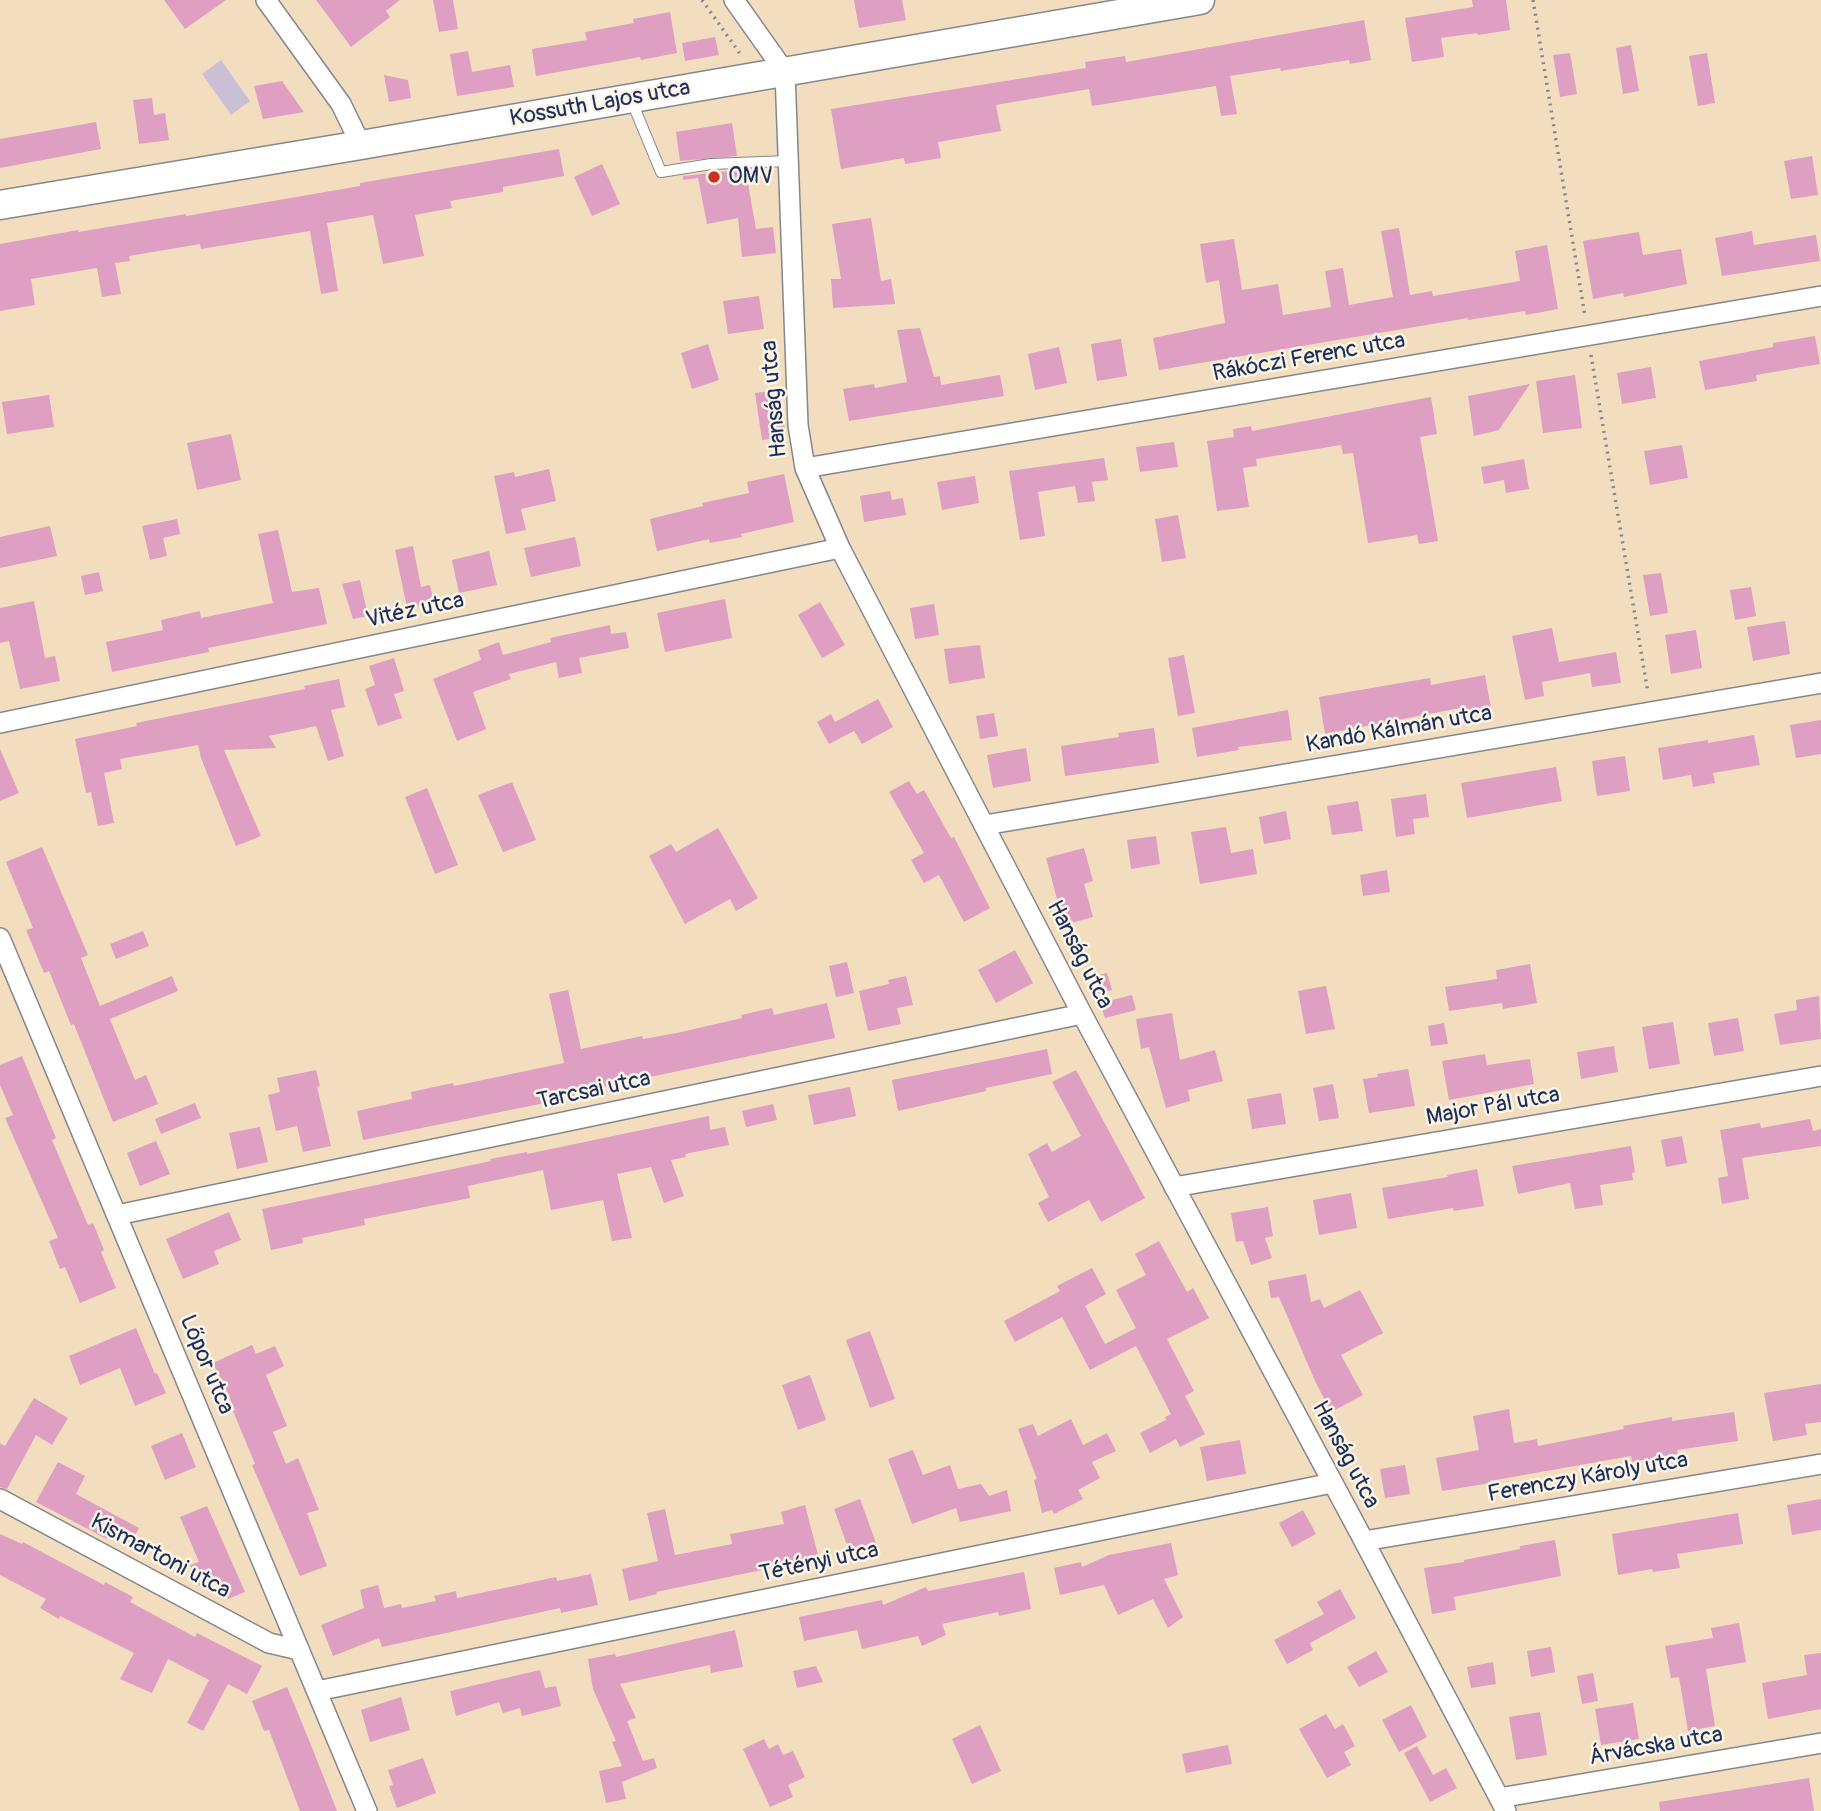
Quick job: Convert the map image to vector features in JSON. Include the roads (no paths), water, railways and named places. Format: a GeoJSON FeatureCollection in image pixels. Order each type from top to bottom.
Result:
{"type":"FeatureCollection","features":[{"type":"Feature","properties":{"kind":"main road","name":"Kossuth Lajos utca"},"geometry":{"type":"LineString","coordinates":[[0,205],[785,72],[1091,9],[1200,0]]}},
{"type":"Feature","properties":{"kind":"street"},"geometry":{"type":"LineString","coordinates":[[266,0],[341,104],[361,145]]}},
{"type":"Feature","properties":{"kind":"street"},"geometry":{"type":"LineString","coordinates":[[734,0],[785,72]]}},
{"type":"Feature","properties":{"kind":"street","name":"Hanság utca"},"geometry":{"type":"LineString","coordinates":[[785,72],[798,425],[805,468],[840,548],[1082,1014],[1502,1805]]}},
{"type":"Feature","properties":{"kind":"street","name":"Rákóczi Ferenc utca"},"geometry":{"type":"LineString","coordinates":[[805,468],[1821,296]]}},
{"type":"Feature","properties":{"kind":"street","name":"Vitéz utca"},"geometry":{"type":"LineString","coordinates":[[0,723],[840,548]]}},
{"type":"Feature","properties":{"kind":"street","name":"Kandó Kálmán utca"},"geometry":{"type":"LineString","coordinates":[[985,825],[1821,683]]}},
{"type":"Feature","properties":{"kind":"street","name":"Lőpor utca"},"geometry":{"type":"LineString","coordinates":[[0,938],[367,1811]]}},
{"type":"Feature","properties":{"kind":"street","name":"Tarcsai utca"},"geometry":{"type":"LineString","coordinates":[[117,1215],[1082,1014]]}},
{"type":"Feature","properties":{"kind":"street","name":"Major Pál utca"},"geometry":{"type":"LineString","coordinates":[[1174,1187],[1821,1076]]}},
{"type":"Feature","properties":{"kind":"street","name":"Ferenczy Károly utca"},"geometry":{"type":"LineString","coordinates":[[1364,1541],[1821,1464]]}},
{"type":"Feature","properties":{"kind":"street","name":"Tétényi utca"},"geometry":{"type":"LineString","coordinates":[[317,1691],[1332,1483]]}},
{"type":"Feature","properties":{"kind":"street","name":"Kismartoni utca"},"geometry":{"type":"LineString","coordinates":[[0,1499],[269,1643],[299,1650]]}},
{"type":"Feature","properties":{"kind":"street","name":"Árvácska utca"},"geometry":{"type":"LineString","coordinates":[[1502,1805],[1821,1744]]}},
{"type":"Feature","properties":{"kind":"lane"},"geometry":{"type":"LineString","coordinates":[[631,98],[661,172],[711,164],[788,161]]}},
{"type":"Feature","properties":{"kind":"place","name":"OMV"},"geometry":{"type":"Point","coordinates":[714,177]}}]}
